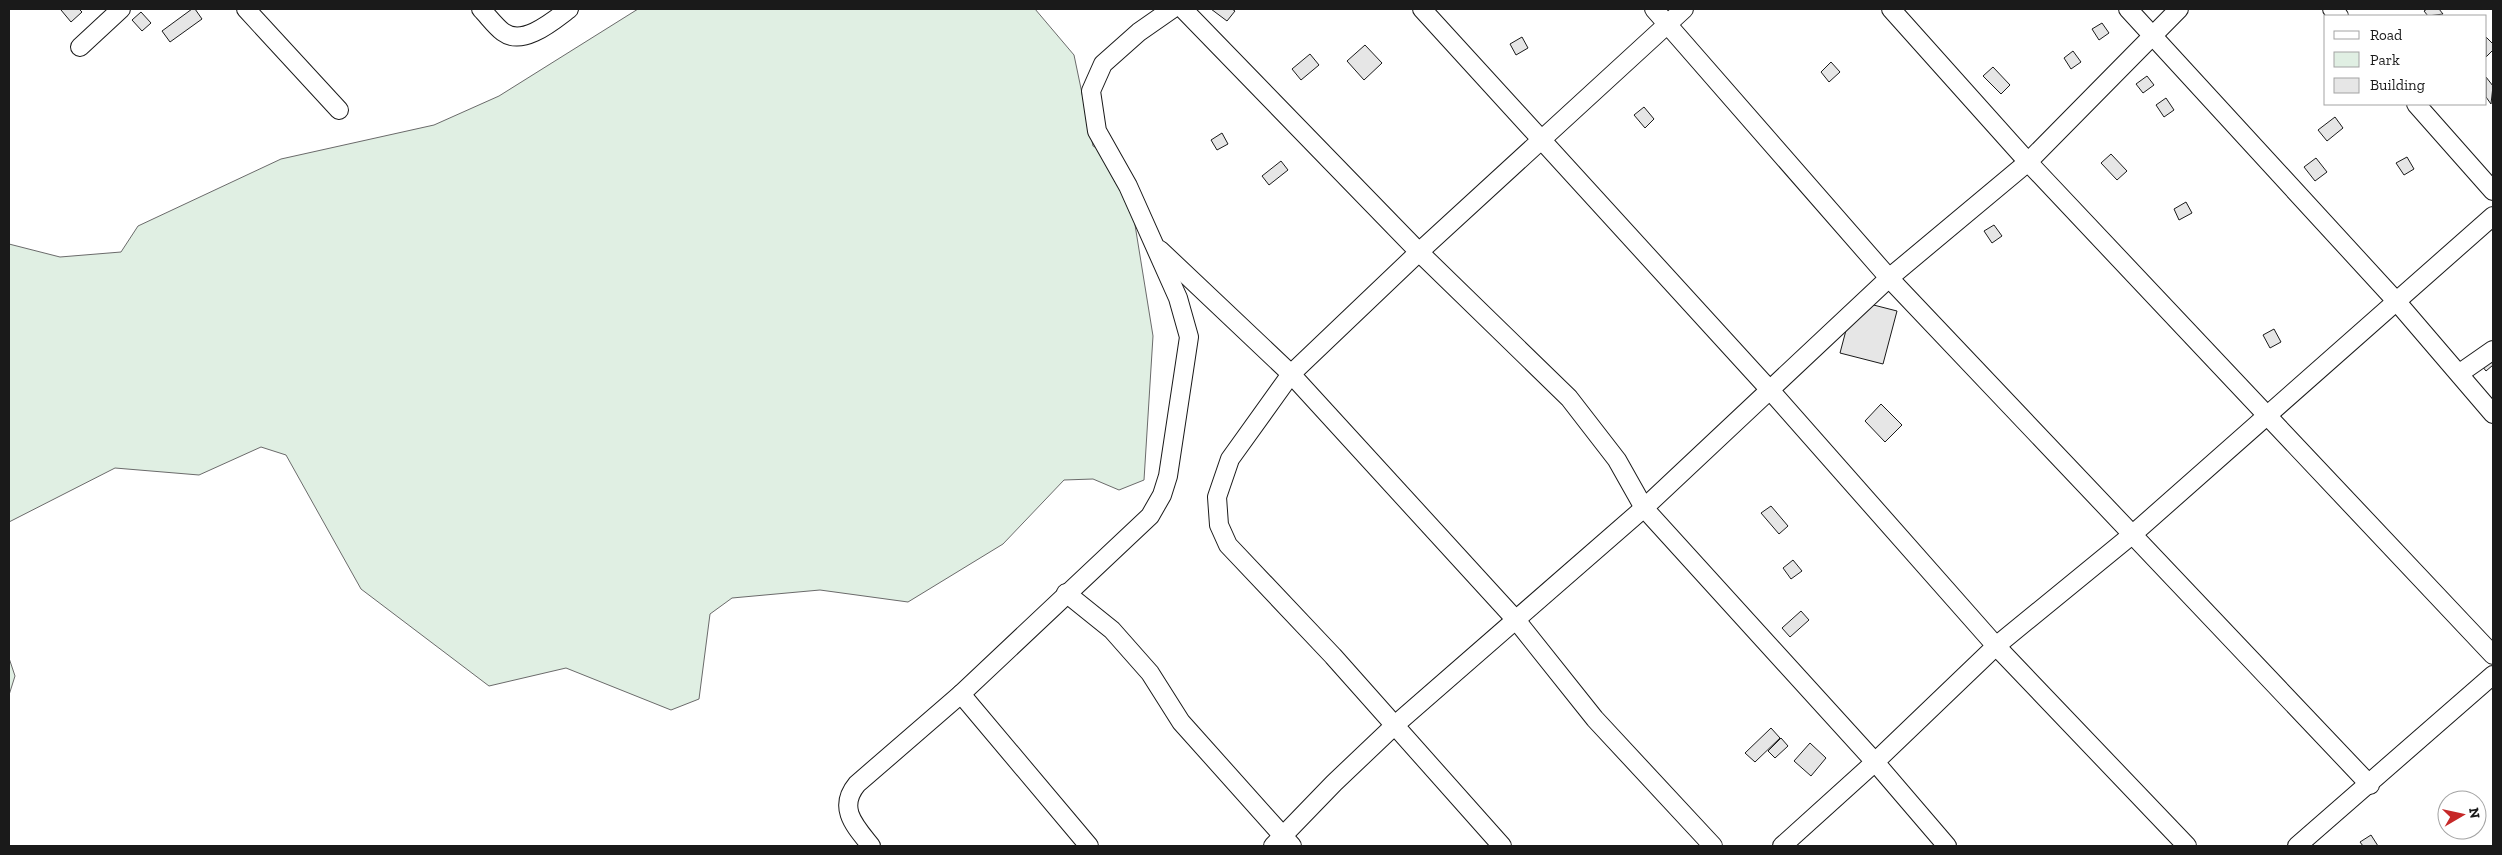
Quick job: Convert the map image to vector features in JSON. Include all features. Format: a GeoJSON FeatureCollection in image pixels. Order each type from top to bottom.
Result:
{"type":"FeatureCollection","features":[{"type":"Feature","properties":{"kind":"street"},"geometry":{"type":"LineString","coordinates":[[80,46],[120,9]]}},
{"type":"Feature","properties":{"kind":"street"},"geometry":{"type":"LineString","coordinates":[[246,9],[339,110]]}},
{"type":"Feature","properties":{"kind":"street"},"geometry":{"type":"LineString","coordinates":[[481,9],[504,32],[513,37],[524,37],[569,9]]}},
{"type":"Feature","properties":{"kind":"street"},"geometry":{"type":"LineString","coordinates":[[871,846],[854,825],[847,802],[850,792],[962,694],[1150,516],[1162,495],[1168,476],[1189,337],[1185,316],[1128,186],[1097,130],[1091,91],[1103,64],[1139,32],[1172,9]]}},
{"type":"Feature","properties":{"kind":"street"},"geometry":{"type":"LineString","coordinates":[[1183,9],[1419,252],[1570,398],[1617,460],[1644,508],[1875,762],[1947,846]]}},
{"type":"Feature","properties":{"kind":"street"},"geometry":{"type":"LineString","coordinates":[[1422,9],[1769,389],[1996,646],[2187,846]]}},
{"type":"Feature","properties":{"kind":"street"},"geometry":{"type":"LineString","coordinates":[[1654,9],[1889,278],[2370,785]]}},
{"type":"Feature","properties":{"kind":"street"},"geometry":{"type":"LineString","coordinates":[[1502,846],[1395,725],[1228,544],[1219,524],[1217,497],[1230,459],[1291,374],[1419,252],[1684,9]]}},
{"type":"Feature","properties":{"kind":"street"},"geometry":{"type":"LineString","coordinates":[[1891,9],[2028,162],[2493,654]]}},
{"type":"Feature","properties":{"kind":"street"},"geometry":{"type":"LineString","coordinates":[[2128,9],[2397,302],[2460,373],[2493,414]]}},
{"type":"Feature","properties":{"kind":"street"},"geometry":{"type":"LineString","coordinates":[[1066,594],[1112,630],[1150,673],[1181,722],[1283,843],[1334,783],[1395,725],[1644,508],[1889,278],[2028,162],[2152,34],[2179,9]]}},
{"type":"Feature","properties":{"kind":"street"},"geometry":{"type":"LineString","coordinates":[[2417,105],[2493,191]]}},
{"type":"Feature","properties":{"kind":"street"},"geometry":{"type":"LineString","coordinates":[[1782,846],[1875,762],[1996,646],[2133,534],[2493,216]]}},
{"type":"Feature","properties":{"kind":"street"},"geometry":{"type":"LineString","coordinates":[[1153,244],[1291,374],[1516,620],[1578,701],[1714,846]]}},
{"type":"Feature","properties":{"kind":"street"},"geometry":{"type":"LineString","coordinates":[[2460,373],[2493,350]]}},
{"type":"Feature","properties":{"kind":"street"},"geometry":{"type":"LineString","coordinates":[[2297,846],[2370,785],[2493,675]]}},
{"type":"Feature","properties":{"kind":"street"},"geometry":{"type":"LineString","coordinates":[[962,694],[1089,846]]}},
{"type":"Feature","properties":{"kind":"green space"},"geometry":{"type":"Polygon","coordinates":[[[638,9],[1035,9],[1074,55],[1093,146],[1125,163],[1153,336],[1144,480],[1119,490],[1093,479],[1064,480],[1003,544],[908,602],[820,590],[732,598],[710,614],[699,699],[671,710],[566,668],[489,686],[361,589],[286,455],[261,447],[199,475],[115,468],[9,522],[9,244],[60,257],[121,252],[138,226],[281,159],[434,125],[499,96],[638,9]]]}},
{"type":"Feature","properties":{"kind":"green space"},"geometry":{"type":"Polygon","coordinates":[[[9,658],[15,676],[9,695],[9,658]]]}},
{"type":"Feature","properties":{"kind":"building"},"geometry":{"type":"Polygon","coordinates":[[[79,9],[82,12],[71,22],[61,10],[79,9]]]}},
{"type":"Feature","properties":{"kind":"building"},"geometry":{"type":"Polygon","coordinates":[[[192,9],[195,9],[202,19],[170,42],[162,31],[192,9]]]}},
{"type":"Feature","properties":{"kind":"building"},"geometry":{"type":"Polygon","coordinates":[[[1211,9],[1232,9],[1235,11],[1227,21],[1211,9]]]}},
{"type":"Feature","properties":{"kind":"building"},"geometry":{"type":"Polygon","coordinates":[[[2427,9],[2439,9],[2443,14],[2427,15],[2424,11],[2427,9]]]}},
{"type":"Feature","properties":{"kind":"building"},"geometry":{"type":"Polygon","coordinates":[[[141,12],[151,23],[142,31],[132,20],[141,12]]]}},
{"type":"Feature","properties":{"kind":"building"},"geometry":{"type":"Polygon","coordinates":[[[2102,23],[2109,33],[2099,40],[2092,29],[2102,23]]]}},
{"type":"Feature","properties":{"kind":"building"},"geometry":{"type":"Polygon","coordinates":[[[1522,37],[1528,48],[1516,55],[1510,44],[1522,37]]]}},
{"type":"Feature","properties":{"kind":"building"},"geometry":{"type":"Polygon","coordinates":[[[2487,38],[2493,44],[2493,50],[2487,56],[2487,38]]]}},
{"type":"Feature","properties":{"kind":"building"},"geometry":{"type":"Polygon","coordinates":[[[1365,45],[1382,63],[1364,80],[1347,61],[1365,45]]]}},
{"type":"Feature","properties":{"kind":"building"},"geometry":{"type":"Polygon","coordinates":[[[2073,51],[2081,62],[2071,69],[2064,58],[2073,51]]]}},
{"type":"Feature","properties":{"kind":"building"},"geometry":{"type":"Polygon","coordinates":[[[1310,54],[1319,65],[1301,80],[1292,69],[1310,54]]]}},
{"type":"Feature","properties":{"kind":"building"},"geometry":{"type":"Polygon","coordinates":[[[1831,62],[1840,72],[1829,82],[1821,72],[1831,62]]]}},
{"type":"Feature","properties":{"kind":"building"},"geometry":{"type":"Polygon","coordinates":[[[1993,67],[2010,85],[2001,94],[1983,76],[1993,67]]]}},
{"type":"Feature","properties":{"kind":"building"},"geometry":{"type":"Polygon","coordinates":[[[2147,76],[2154,85],[2143,93],[2136,84],[2147,76]]]}},
{"type":"Feature","properties":{"kind":"building"},"geometry":{"type":"Polygon","coordinates":[[[2487,78],[2493,86],[2491,104],[2487,98],[2487,78]]]}},
{"type":"Feature","properties":{"kind":"building"},"geometry":{"type":"Polygon","coordinates":[[[2166,98],[2174,110],[2164,117],[2156,105],[2166,98]]]}},
{"type":"Feature","properties":{"kind":"building"},"geometry":{"type":"Polygon","coordinates":[[[1644,107],[1654,119],[1645,128],[1634,115],[1644,107]]]}},
{"type":"Feature","properties":{"kind":"building"},"geometry":{"type":"Polygon","coordinates":[[[2335,117],[2343,128],[2327,141],[2318,130],[2335,117]]]}},
{"type":"Feature","properties":{"kind":"building"},"geometry":{"type":"Polygon","coordinates":[[[1222,133],[1228,144],[1217,150],[1211,140],[1222,133]]]}},
{"type":"Feature","properties":{"kind":"building"},"geometry":{"type":"Polygon","coordinates":[[[2111,154],[2127,171],[2117,180],[2101,163],[2111,154]]]}},
{"type":"Feature","properties":{"kind":"building"},"geometry":{"type":"Polygon","coordinates":[[[2407,157],[2414,169],[2404,175],[2396,163],[2407,157]]]}},
{"type":"Feature","properties":{"kind":"building"},"geometry":{"type":"Polygon","coordinates":[[[2316,158],[2327,172],[2315,181],[2304,167],[2316,158]]]}},
{"type":"Feature","properties":{"kind":"building"},"geometry":{"type":"Polygon","coordinates":[[[1281,161],[1288,170],[1269,185],[1262,176],[1281,161]]]}},
{"type":"Feature","properties":{"kind":"building"},"geometry":{"type":"Polygon","coordinates":[[[2186,202],[2192,213],[2179,220],[2174,209],[2186,202]]]}},
{"type":"Feature","properties":{"kind":"building"},"geometry":{"type":"Polygon","coordinates":[[[1994,225],[2002,236],[1992,243],[1984,231],[1994,225]]]}},
{"type":"Feature","properties":{"kind":"building"},"geometry":{"type":"Polygon","coordinates":[[[1854,300],[1897,311],[1883,364],[1840,353],[1854,300]]]}},
{"type":"Feature","properties":{"kind":"building"},"geometry":{"type":"Polygon","coordinates":[[[2274,329],[2281,342],[2270,348],[2263,335],[2274,329]]]}},
{"type":"Feature","properties":{"kind":"building"},"geometry":{"type":"Polygon","coordinates":[[[2488,354],[2493,365],[2486,371],[2478,361],[2488,354]]]}},
{"type":"Feature","properties":{"kind":"building"},"geometry":{"type":"Polygon","coordinates":[[[1881,404],[1902,425],[1885,442],[1865,421],[1881,404]]]}},
{"type":"Feature","properties":{"kind":"building"},"geometry":{"type":"Polygon","coordinates":[[[1771,506],[1788,526],[1779,534],[1761,513],[1771,506]]]}},
{"type":"Feature","properties":{"kind":"building"},"geometry":{"type":"Polygon","coordinates":[[[1793,560],[1802,571],[1791,579],[1783,568],[1793,560]]]}},
{"type":"Feature","properties":{"kind":"building"},"geometry":{"type":"Polygon","coordinates":[[[1801,611],[1809,620],[1790,637],[1782,628],[1801,611]]]}},
{"type":"Feature","properties":{"kind":"building"},"geometry":{"type":"Polygon","coordinates":[[[1771,728],[1780,738],[1755,762],[1745,753],[1771,728]]]}},
{"type":"Feature","properties":{"kind":"building"},"geometry":{"type":"Polygon","coordinates":[[[1781,738],[1788,746],[1775,758],[1768,751],[1781,738]]]}},
{"type":"Feature","properties":{"kind":"building"},"geometry":{"type":"Polygon","coordinates":[[[1810,743],[1826,758],[1811,776],[1794,761],[1810,743]]]}},
{"type":"Feature","properties":{"kind":"building"},"geometry":{"type":"Polygon","coordinates":[[[2371,835],[2378,846],[2363,846],[2360,842],[2371,835]]]}}]}
